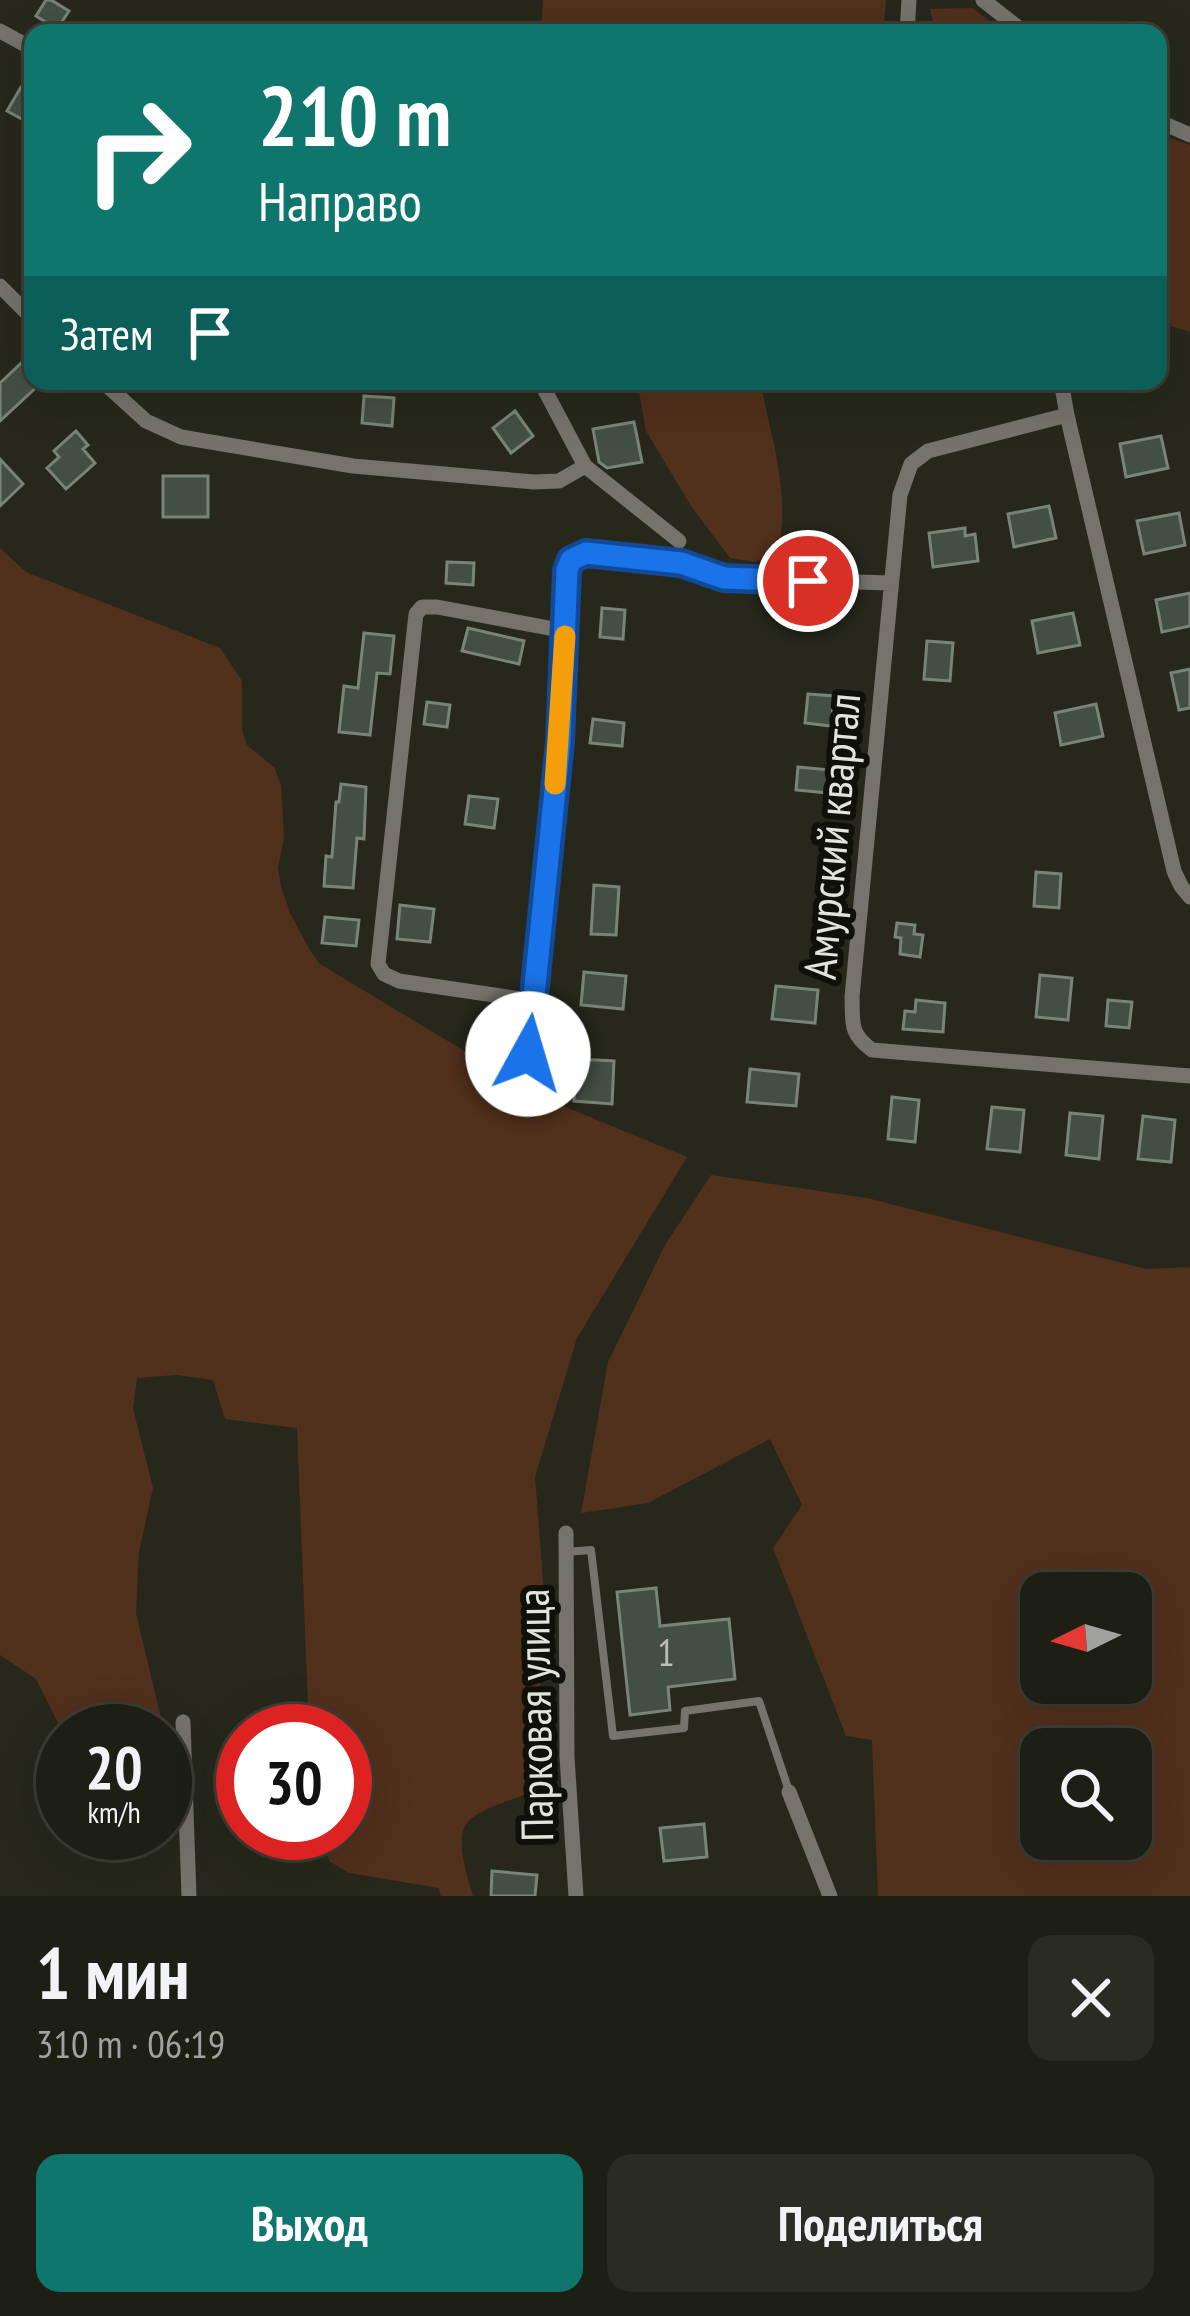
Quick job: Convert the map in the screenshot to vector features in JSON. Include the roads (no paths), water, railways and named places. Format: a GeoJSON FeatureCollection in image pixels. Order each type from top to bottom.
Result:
{"type":"FeatureCollection","features":[{"type":"Feature","properties":{"kind":"street"},"geometry":{"type":"LineString","coordinates":[[983,0],[1014,24]]}},
{"type":"Feature","properties":{"kind":"street"},"geometry":{"type":"LineString","coordinates":[[0,286],[24,310]]}},
{"type":"Feature","properties":{"kind":"street"},"geometry":{"type":"LineString","coordinates":[[112,390],[146,421],[181,437],[353,466],[534,482],[559,481],[585,466]]}},
{"type":"Feature","properties":{"kind":"street"},"geometry":{"type":"LineString","coordinates":[[544,390],[585,466],[679,541]]}},
{"type":"Feature","properties":{"kind":"street"},"geometry":{"type":"LineString","coordinates":[[1062,390],[1174,871],[1190,897]]}},
{"type":"Feature","properties":{"kind":"street","name":"Амурский квартал"},"geometry":{"type":"LineString","coordinates":[[1067,415],[928,451],[911,464],[900,495],[853,1023],[858,1039],[872,1050],[1190,1076]]}},
{"type":"Feature","properties":{"kind":"street"},"geometry":{"type":"LineString","coordinates":[[528,1054],[560,742],[571,560],[586,553],[681,563],[724,578],[891,584]]}},
{"type":"Feature","properties":{"kind":"street"},"geometry":{"type":"LineString","coordinates":[[533,1001],[399,981],[384,974],[378,964],[416,614],[422,607],[436,607],[565,631]]}},
{"type":"Feature","properties":{"kind":"street","name":"Парковая улица"},"geometry":{"type":"LineString","coordinates":[[566,1533],[567,1757],[576,1896]]}},
{"type":"Feature","properties":{"kind":"street"},"geometry":{"type":"LineString","coordinates":[[789,1792],[830,1896]]}},
{"type":"Feature","properties":{"kind":"street"},"geometry":{"type":"LineString","coordinates":[[188,1860],[189,1896]]}},
{"type":"Feature","properties":{"kind":"lane"},"geometry":{"type":"LineString","coordinates":[[566,1552],[591,1550],[613,1736],[684,1728],[685,1711],[759,1701],[789,1792]]}}]}
